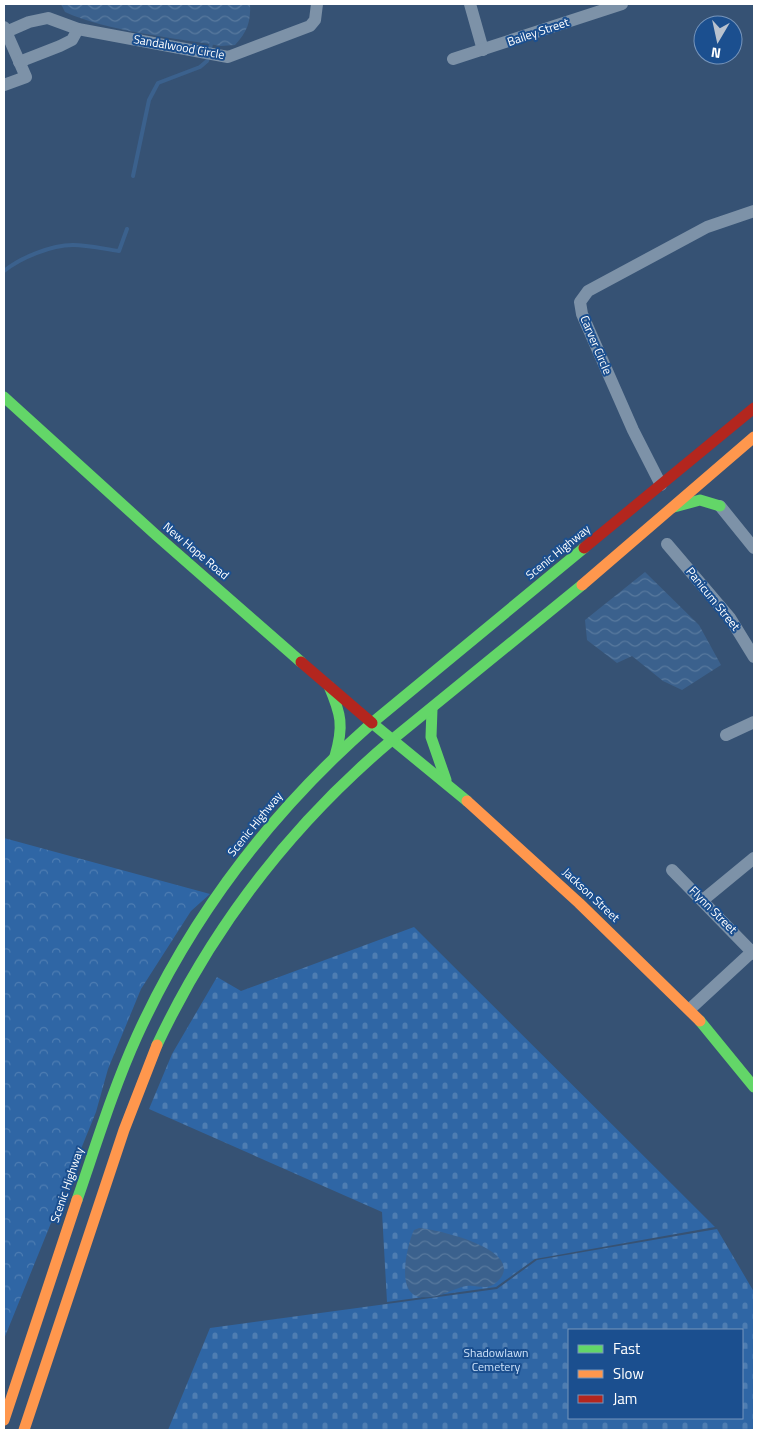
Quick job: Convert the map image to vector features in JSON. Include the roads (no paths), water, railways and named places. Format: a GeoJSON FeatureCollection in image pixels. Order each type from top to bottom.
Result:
{"type":"FeatureCollection","features":[{"type":"Feature","properties":{"kind":"main road","name":"New Hope Road"},"geometry":{"type":"LineString","coordinates":[[4,397],[156,535],[329,686],[393,739]]}},
{"type":"Feature","properties":{"kind":"main road","name":"Scenic Highway"},"geometry":{"type":"LineString","coordinates":[[4,1420],[111,1097],[147,1014],[185,946],[246,855],[304,788],[372,723],[754,408]]}},
{"type":"Feature","properties":{"kind":"main road"},"geometry":{"type":"LineString","coordinates":[[24,1430],[130,1114],[168,1023],[224,925],[287,840],[333,791],[393,739],[531,628],[668,509],[754,438]]}},
{"type":"Feature","properties":{"kind":"main road"},"geometry":{"type":"LineString","coordinates":[[668,509],[717,497],[716,469]]}},
{"type":"Feature","properties":{"kind":"main road"},"geometry":{"type":"LineString","coordinates":[[329,686],[343,721],[334,758]]}},
{"type":"Feature","properties":{"kind":"main road"},"geometry":{"type":"LineString","coordinates":[[432,709],[429,726],[430,740],[448,783]]}},
{"type":"Feature","properties":{"kind":"main road","name":"Jackson Street"},"geometry":{"type":"LineString","coordinates":[[393,739],[448,783],[560,884],[690,1008],[714,1034],[754,1087]]}},
{"type":"Feature","properties":{"kind":"street","name":"Sandalwood Circle"},"geometry":{"type":"LineString","coordinates":[[4,85],[26,77],[5,29],[29,22],[48,18],[78,29],[228,57],[310,26],[316,20],[317,4]]}},
{"type":"Feature","properties":{"kind":"street"},"geometry":{"type":"LineString","coordinates":[[470,4],[484,50]]}},
{"type":"Feature","properties":{"kind":"street","name":"Bailey Street"},"geometry":{"type":"LineString","coordinates":[[453,59],[621,4]]}},
{"type":"Feature","properties":{"kind":"street"},"geometry":{"type":"LineString","coordinates":[[19,62],[72,40],[78,29]]}},
{"type":"Feature","properties":{"kind":"street","name":"Carver Circle"},"geometry":{"type":"LineString","coordinates":[[661,485],[616,392],[582,314],[580,302],[588,292],[683,239],[707,227],[754,211]]}},
{"type":"Feature","properties":{"kind":"street"},"geometry":{"type":"LineString","coordinates":[[717,497],[754,548]]}},
{"type":"Feature","properties":{"kind":"street","name":"Panicum Street"},"geometry":{"type":"LineString","coordinates":[[667,544],[730,618],[754,657]]}},
{"type":"Feature","properties":{"kind":"street"},"geometry":{"type":"LineString","coordinates":[[726,736],[754,722]]}},
{"type":"Feature","properties":{"kind":"street"},"geometry":{"type":"LineString","coordinates":[[704,900],[754,858]]}},
{"type":"Feature","properties":{"kind":"street","name":"Flynn Street"},"geometry":{"type":"LineString","coordinates":[[672,870],[754,952]]}},
{"type":"Feature","properties":{"kind":"street"},"geometry":{"type":"LineString","coordinates":[[690,1008],[754,952]]}},
{"type":"Feature","properties":{"kind":"water"},"geometry":{"type":"Polygon","coordinates":[[[61,4],[250,4],[250,10],[249,21],[245,31],[235,45],[221,46],[100,24],[65,12],[61,4]]]}},
{"type":"Feature","properties":{"kind":"water"},"geometry":{"type":"Polygon","coordinates":[[[645,572],[699,625],[721,665],[682,690],[663,681],[632,656],[617,663],[587,640],[585,620],[645,572]]]}},
{"type":"Feature","properties":{"kind":"water"},"geometry":{"type":"Polygon","coordinates":[[[419,1228],[459,1237],[491,1251],[501,1260],[504,1270],[498,1281],[486,1287],[460,1287],[434,1297],[421,1297],[413,1294],[408,1288],[406,1279],[406,1257],[414,1230],[419,1228]]]}},
{"type":"Feature","properties":{"kind":"waterway"},"geometry":{"type":"LineString","coordinates":[[133,176],[149,100],[158,83],[200,67],[207,61],[211,44]]}},
{"type":"Feature","properties":{"kind":"waterway"},"geometry":{"type":"LineString","coordinates":[[4,271],[18,261],[55,247],[73,245],[119,251],[127,229]]}},
{"type":"Feature","properties":{"kind":"park label","name":"Shadowlawn Cemetery"},"geometry":{"type":"Point","coordinates":[496,1360]}}]}
